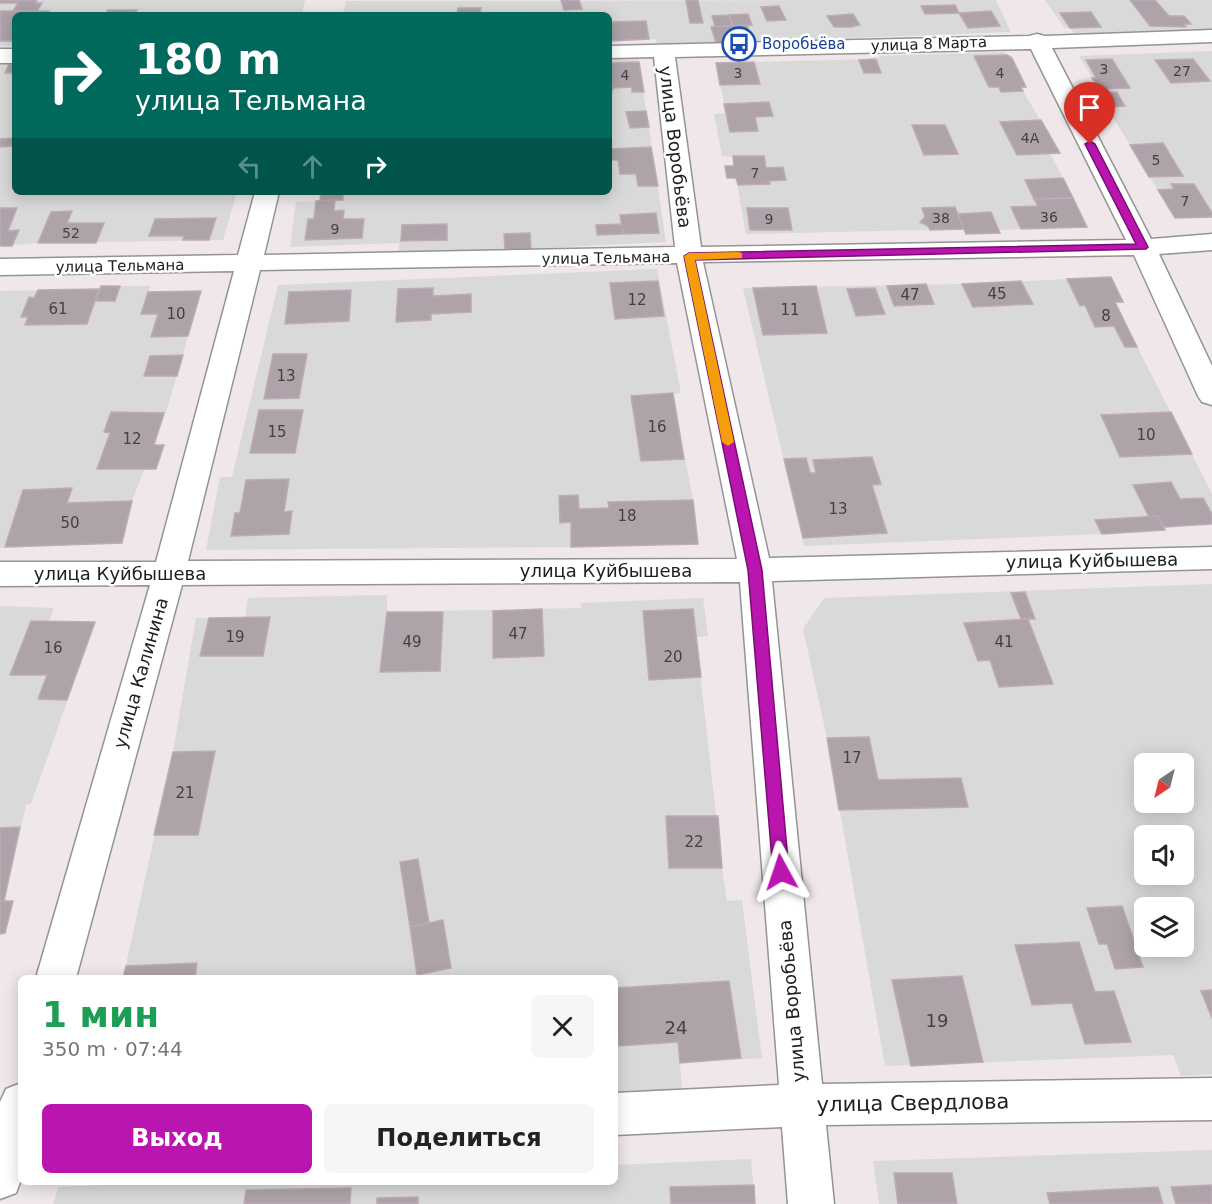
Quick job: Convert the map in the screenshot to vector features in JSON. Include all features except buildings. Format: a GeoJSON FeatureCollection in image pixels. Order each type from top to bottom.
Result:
{"type":"FeatureCollection","features":[{"type":"Feature","properties":{"kind":"street","name":"улица 8 Марта"},"geometry":{"type":"LineString","coordinates":[[612,52],[1037,40],[1139,40],[1212,36]]}},
{"type":"Feature","properties":{"kind":"street"},"geometry":{"type":"LineString","coordinates":[[1037,40],[1143,247],[1212,396]]}},
{"type":"Feature","properties":{"kind":"street","name":"улица Воробьёва"},"geometry":{"type":"LineString","coordinates":[[663,52],[689,256],[755,570],[811,1204]]}},
{"type":"Feature","properties":{"kind":"street","name":"улица Калинина"},"geometry":{"type":"LineString","coordinates":[[57,975],[168,574],[266,195]]}},
{"type":"Feature","properties":{"kind":"street","name":"улица Тельмана"},"geometry":{"type":"LineString","coordinates":[[0,267],[249,265],[1143,247],[1212,242]]}},
{"type":"Feature","properties":{"kind":"street","name":"улица Куйбышева"},"geometry":{"type":"LineString","coordinates":[[0,574],[755,570],[1212,558]]}},
{"type":"Feature","properties":{"kind":"street","name":"улица Свердлова"},"geometry":{"type":"LineString","coordinates":[[618,1114],[801,1105],[1212,1099]]}},
{"type":"Feature","properties":{"kind":"shaded area"},"geometry":{"type":"Polygon","coordinates":[[[0,0],[305,0],[303,12],[12,12],[12,46],[0,46],[0,0]]]}},
{"type":"Feature","properties":{"kind":"shaded area"},"geometry":{"type":"Polygon","coordinates":[[[996,0],[1011,32],[657,45],[656,39],[612,40],[612,12],[344,12],[346,1],[996,0]]]}},
{"type":"Feature","properties":{"kind":"shaded area"},"geometry":{"type":"Polygon","coordinates":[[[1045,0],[1212,0],[1212,29],[1076,35],[1070,28],[1065,28],[1045,0]]]}},
{"type":"Feature","properties":{"kind":"shaded area"},"geometry":{"type":"Polygon","coordinates":[[[1212,51],[1212,217],[1175,218],[1098,93],[1101,92],[1079,56],[1212,51]]]}},
{"type":"Feature","properties":{"kind":"shaded area"},"geometry":{"type":"Polygon","coordinates":[[[1005,52],[1026,87],[1021,87],[1023,91],[1060,153],[1050,154],[1063,178],[1021,229],[999,230],[1000,233],[966,234],[964,229],[746,234],[736,178],[727,178],[725,166],[734,166],[733,157],[722,156],[714,114],[726,113],[716,63],[875,59],[881,56],[1005,52]]]}},
{"type":"Feature","properties":{"kind":"shaded area"},"geometry":{"type":"Polygon","coordinates":[[[612,56],[638,56],[666,242],[399,255],[399,243],[290,247],[296,202],[320,201],[321,195],[612,195],[612,56]]]}},
{"type":"Feature","properties":{"kind":"shaded area"},"geometry":{"type":"Polygon","coordinates":[[[12,62],[12,195],[236,195],[223,240],[38,243],[0,246],[0,63],[12,62]]]}},
{"type":"Feature","properties":{"kind":"shaded area"},"geometry":{"type":"Polygon","coordinates":[[[657,269],[681,393],[673,394],[693,500],[571,547],[206,550],[220,477],[232,477],[278,285],[657,269]]]}},
{"type":"Feature","properties":{"kind":"shaded area"},"geometry":{"type":"Polygon","coordinates":[[[1111,277],[1123,302],[1115,303],[1212,494],[1212,524],[1102,534],[804,546],[743,288],[962,284],[1111,277]]]}},
{"type":"Feature","properties":{"kind":"shaded area"},"geometry":{"type":"Polygon","coordinates":[[[101,286],[150,286],[149,292],[201,291],[168,406],[154,445],[164,445],[156,469],[144,470],[132,501],[122,543],[0,548],[0,291],[99,289],[101,286]]]}},
{"type":"Feature","properties":{"kind":"shaded area"},"geometry":{"type":"Polygon","coordinates":[[[1212,584],[1212,1074],[1181,1076],[1173,1055],[885,1066],[827,738],[803,629],[824,598],[1212,584]]]}},
{"type":"Feature","properties":{"kind":"shaded area"},"geometry":{"type":"Polygon","coordinates":[[[387,595],[387,612],[581,608],[581,603],[703,598],[708,636],[696,637],[722,868],[727,901],[742,900],[762,1058],[680,1063],[682,1092],[618,1099],[618,975],[124,975],[173,752],[196,618],[245,618],[248,598],[387,595]]]}},
{"type":"Feature","properties":{"kind":"shaded area"},"geometry":{"type":"Polygon","coordinates":[[[0,606],[54,608],[49,621],[95,622],[31,804],[26,805],[4,901],[13,901],[5,933],[0,934],[0,606]]]}},
{"type":"Feature","properties":{"kind":"shaded area"},"geometry":{"type":"Polygon","coordinates":[[[1212,1150],[1212,1204],[879,1204],[873,1161],[1212,1150]]]}},
{"type":"Feature","properties":{"kind":"shaded area"},"geometry":{"type":"Polygon","coordinates":[[[751,1159],[755,1204],[53,1204],[58,1187],[105,1185],[618,1185],[618,1165],[751,1159]]]}},
{"type":"Feature","properties":{"kind":"slow traffic"},"geometry":{"type":"LineString","coordinates":[[728,442],[689,256],[738,255]]}},
{"type":"Feature","properties":{"kind":"place","name":"Воробьёва"},"geometry":{"type":"Point","coordinates":[739,44]}},
{"type":"Feature","properties":{"kind":"route"},"geometry":{"type":"LineString","coordinates":[[781,872],[755,570],[689,256],[1143,247],[1090,144]]}}]}
